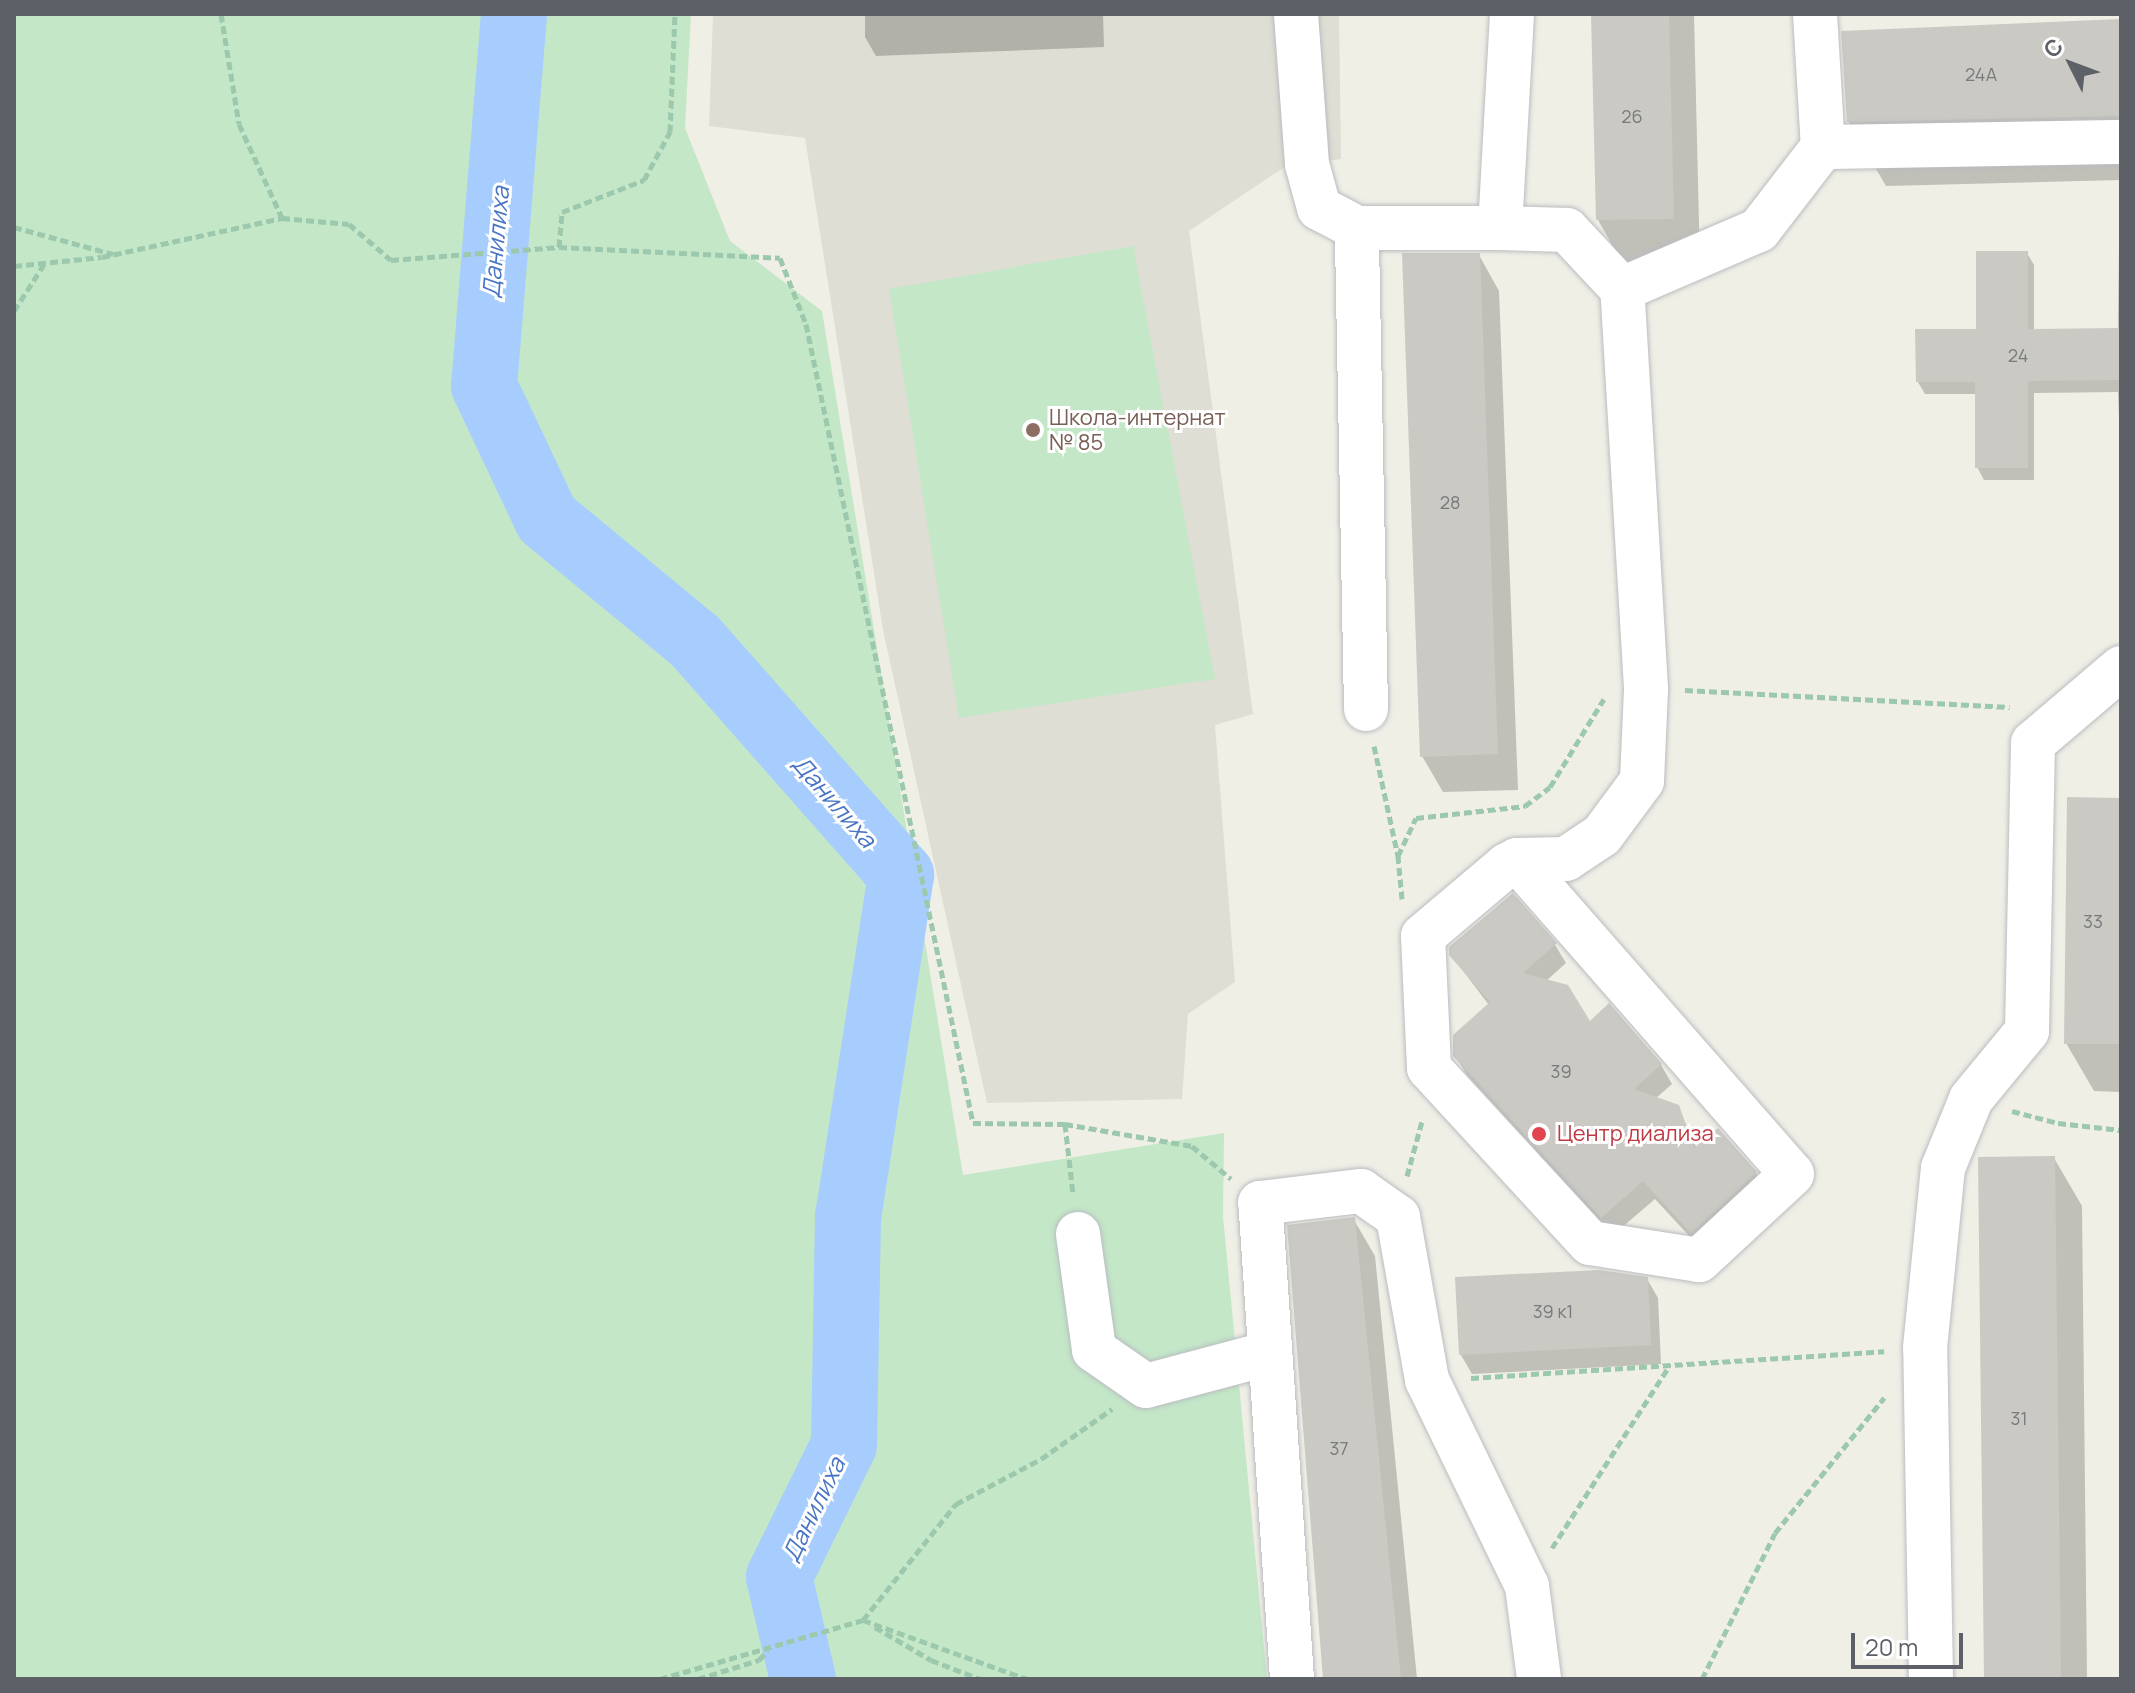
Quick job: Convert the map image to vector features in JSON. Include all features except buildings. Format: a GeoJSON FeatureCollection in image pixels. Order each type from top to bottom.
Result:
{"type":"FeatureCollection","features":[{"type":"Feature","properties":{"kind":"lane"},"geometry":{"type":"LineString","coordinates":[[1296,14],[1307,164],[1319,208],[1357,228],[1567,230],[1622,289],[1646,688],[1642,781],[1602,835],[1566,859],[1517,860],[1423,936],[1429,1068],[1590,1243],[1699,1260],[1792,1174],[1517,860]]}},
{"type":"Feature","properties":{"kind":"lane"},"geometry":{"type":"LineString","coordinates":[[1500,228],[1512,14]]}},
{"type":"Feature","properties":{"kind":"lane"},"geometry":{"type":"LineString","coordinates":[[1622,289],[1759,230],[1823,147],[1815,14]]}},
{"type":"Feature","properties":{"kind":"lane"},"geometry":{"type":"LineString","coordinates":[[1823,147],[2121,142]]}},
{"type":"Feature","properties":{"kind":"lane"},"geometry":{"type":"LineString","coordinates":[[1357,228],[1366,709]]}},
{"type":"Feature","properties":{"kind":"lane"},"geometry":{"type":"LineString","coordinates":[[1931,1679],[1925,1348],[1943,1168],[1971,1099],[2027,1031],[2033,743],[2121,668]]}},
{"type":"Feature","properties":{"kind":"lane"},"geometry":{"type":"LineString","coordinates":[[1292,1679],[1266,1354],[1260,1203],[1361,1191],[1398,1217],[1427,1380],[1527,1586],[1539,1679]]}},
{"type":"Feature","properties":{"kind":"lane"},"geometry":{"type":"LineString","coordinates":[[1078,1234],[1094,1350],[1146,1386],[1266,1354]]}},
{"type":"Feature","properties":{"kind":"path"},"geometry":{"type":"LineString","coordinates":[[221,14],[239,124],[282,218]]}},
{"type":"Feature","properties":{"kind":"path"},"geometry":{"type":"LineString","coordinates":[[559,247],[562,212],[644,180],[670,132],[675,14]]}},
{"type":"Feature","properties":{"kind":"path"},"geometry":{"type":"LineString","coordinates":[[14,266],[114,255],[282,218],[349,224],[391,260],[559,247],[780,258],[806,324],[973,1123],[1065,1124],[1192,1146],[1260,1203]]}},
{"type":"Feature","properties":{"kind":"path"},"geometry":{"type":"LineString","coordinates":[[14,227],[114,255]]}},
{"type":"Feature","properties":{"kind":"path"},"geometry":{"type":"LineString","coordinates":[[14,311],[45,263]]}},
{"type":"Feature","properties":{"kind":"path"},"geometry":{"type":"LineString","coordinates":[[1684,690],[2071,709]]}},
{"type":"Feature","properties":{"kind":"path"},"geometry":{"type":"LineString","coordinates":[[1366,709],[1398,856]]}},
{"type":"Feature","properties":{"kind":"path"},"geometry":{"type":"LineString","coordinates":[[1971,1099],[2058,1123],[2121,1130]]}},
{"type":"Feature","properties":{"kind":"path"},"geometry":{"type":"LineString","coordinates":[[1065,1124],[1078,1234]]}},
{"type":"Feature","properties":{"kind":"path"},"geometry":{"type":"LineString","coordinates":[[1427,1380],[1668,1367],[1925,1348]]}},
{"type":"Feature","properties":{"kind":"path"},"geometry":{"type":"LineString","coordinates":[[1702,1679],[1775,1533],[1925,1348]]}},
{"type":"Feature","properties":{"kind":"path"},"geometry":{"type":"LineString","coordinates":[[1527,1586],[1668,1367]]}},
{"type":"Feature","properties":{"kind":"path"},"geometry":{"type":"LineString","coordinates":[[660,1679],[769,1650],[863,1620],[956,1504],[1041,1459],[1146,1386]]}},
{"type":"Feature","properties":{"kind":"path"},"geometry":{"type":"LineString","coordinates":[[863,1620],[931,1660],[980,1679]]}},
{"type":"Feature","properties":{"kind":"path"},"geometry":{"type":"LineString","coordinates":[[863,1620],[1027,1679]]}},
{"type":"Feature","properties":{"kind":"path"},"geometry":{"type":"LineString","coordinates":[[698,1679],[759,1660],[769,1650]]}},
{"type":"Feature","properties":{"kind":"shaded area","name":"Школа-интернат № 85"},"geometry":{"type":"Polygon","coordinates":[[[713,14],[1339,14],[1341,159],[1283,168],[1189,231],[1253,714],[1215,725],[1235,982],[1188,1014],[1182,1099],[987,1103],[883,630],[805,138],[709,126],[713,14]]]}},
{"type":"Feature","properties":{"kind":"green space"},"geometry":{"type":"Polygon","coordinates":[[[14,14],[691,14],[685,128],[730,241],[822,311],[963,1175],[1224,1133],[1223,1216],[1267,1679],[14,1679],[14,14]]]}},
{"type":"Feature","properties":{"kind":"green space"},"geometry":{"type":"Polygon","coordinates":[[[1133,246],[1215,679],[959,718],[889,289],[1133,246]]]}},
{"type":"Feature","properties":{"kind":"waterway","name":"Данилиха"},"geometry":{"type":"LineString","coordinates":[[514,14],[484,386],[547,519],[695,641],[901,875],[848,1216],[844,1445],[779,1577],[803,1679]]}},
{"type":"Feature","properties":{"kind":"place","name":"Школа-интернат № 85"},"geometry":{"type":"Point","coordinates":[1033,430]}},
{"type":"Feature","properties":{"kind":"place","name":"Центр диализа"},"geometry":{"type":"Point","coordinates":[1539,1134]}}]}
